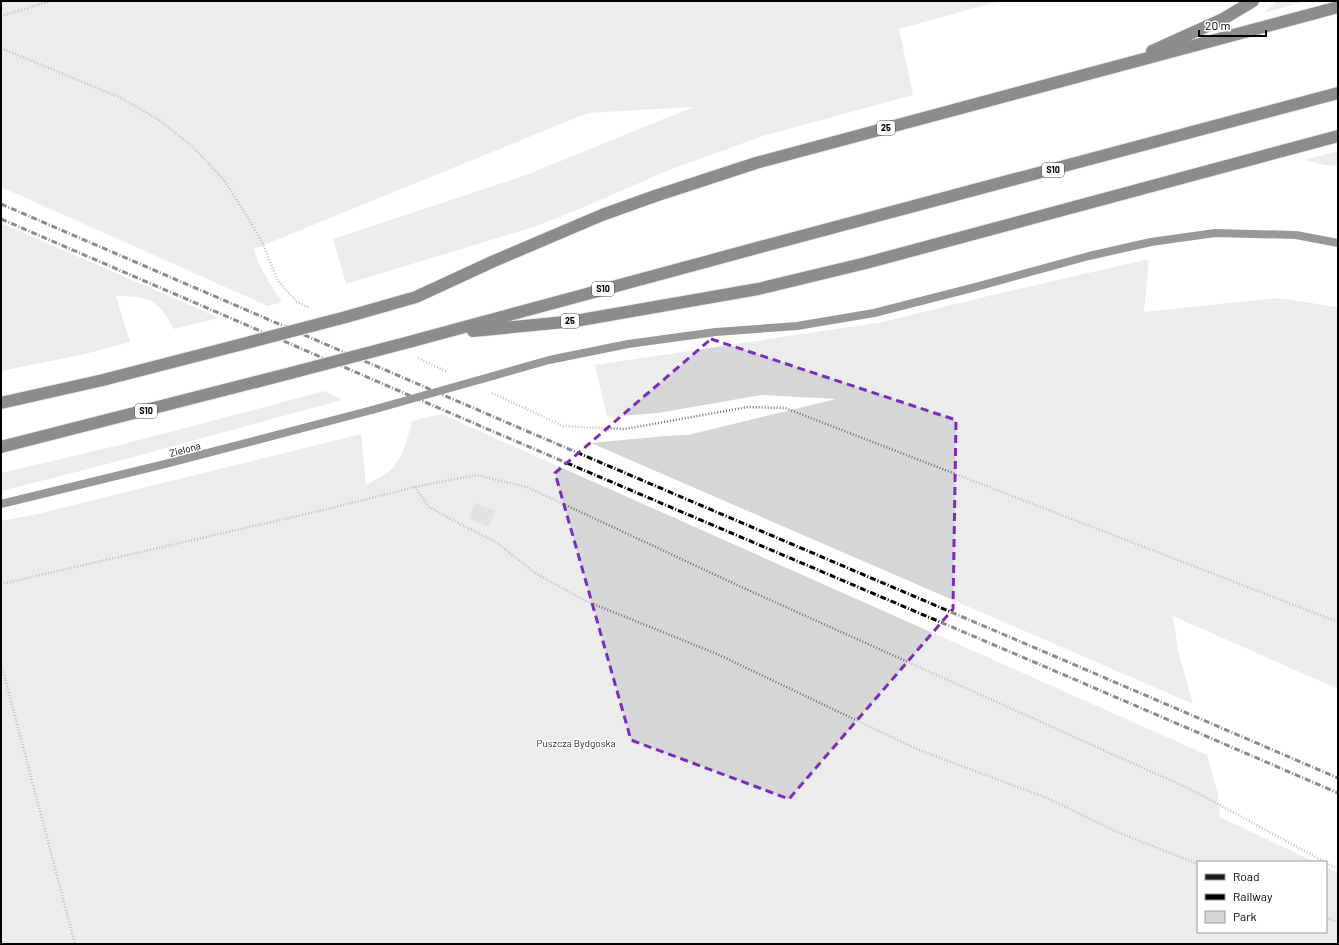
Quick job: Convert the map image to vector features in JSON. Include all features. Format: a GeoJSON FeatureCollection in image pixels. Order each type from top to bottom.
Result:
{"type":"FeatureCollection","features":[{"type":"Feature","properties":{"kind":"highway"},"geometry":{"type":"LineString","coordinates":[[1120,66],[1223,19],[1253,1]]}},
{"type":"Feature","properties":{"kind":"highway","name":"25"},"geometry":{"type":"LineString","coordinates":[[1,403],[103,380],[416,297],[494,261],[602,215],[764,161],[831,142],[982,104],[1338,7]]}},
{"type":"Feature","properties":{"kind":"highway","name":"S10"},"geometry":{"type":"LineString","coordinates":[[1,447],[409,342],[768,244],[1338,93]]}},
{"type":"Feature","properties":{"kind":"highway","name":"25"},"geometry":{"type":"LineString","coordinates":[[438,334],[575,321],[758,289],[866,263],[1338,136]]}},
{"type":"Feature","properties":{"kind":"street","name":"Zielona"},"geometry":{"type":"LineString","coordinates":[[1,504],[165,464],[372,410],[549,360],[628,344],[716,332],[797,326],[874,313],[1089,256],[1151,242],[1215,233],[1296,235],[1338,242]]}},
{"type":"Feature","properties":{"kind":"path"},"geometry":{"type":"LineString","coordinates":[[1,16],[51,1]]}},
{"type":"Feature","properties":{"kind":"path"},"geometry":{"type":"LineString","coordinates":[[1,48],[122,98],[158,120],[192,146],[224,180],[245,213],[262,244]]}},
{"type":"Feature","properties":{"kind":"path"},"geometry":{"type":"LineString","coordinates":[[748,407],[785,408],[1338,622]]}},
{"type":"Feature","properties":{"kind":"path"},"geometry":{"type":"LineString","coordinates":[[1,584],[307,514],[415,487],[476,475],[526,486],[737,585],[1192,790],[1324,861]]}},
{"type":"Feature","properties":{"kind":"path"},"geometry":{"type":"LineString","coordinates":[[415,487],[429,507],[496,542],[535,573],[586,601],[717,654],[919,750],[1047,798],[1117,832],[1197,864]]}},
{"type":"Feature","properties":{"kind":"path"},"geometry":{"type":"LineString","coordinates":[[1,663],[74,944]]}},
{"type":"Feature","properties":{"kind":"path"},"geometry":{"type":"LineString","coordinates":[[1327,863],[1338,869]]}},
{"type":"Feature","properties":{"kind":"path"},"geometry":{"type":"LineString","coordinates":[[1327,918],[1338,923]]}},
{"type":"Feature","properties":{"kind":"highlighted area"},"geometry":{"type":"Polygon","coordinates":[[[711,339],[956,420],[953,609],[789,799],[631,740],[555,473],[711,339]]]}},
{"type":"Feature","properties":{"kind":"green space"},"geometry":{"type":"Polygon","coordinates":[[[1,1],[1000,1],[899,29],[913,95],[763,136],[669,170],[534,227],[346,284],[333,239],[526,175],[693,107],[588,113],[254,249],[262,270],[282,302],[268,306],[1,187],[1,1]]]}},
{"type":"Feature","properties":{"kind":"green space"},"geometry":{"type":"Polygon","coordinates":[[[1278,1],[1306,1],[1263,13],[1278,1]]]}},
{"type":"Feature","properties":{"kind":"green space"},"geometry":{"type":"Polygon","coordinates":[[[1338,151],[1338,166],[1324,165],[1304,160],[1338,151]]]}},
{"type":"Feature","properties":{"kind":"green space"},"geometry":{"type":"Polygon","coordinates":[[[1,223],[219,318],[174,329],[163,311],[151,301],[136,297],[116,296],[130,342],[81,355],[1,371],[1,223]]]}},
{"type":"Feature","properties":{"kind":"green space"},"geometry":{"type":"Polygon","coordinates":[[[1149,259],[1144,312],[1277,298],[1338,307],[1338,689],[1173,616],[1178,650],[1193,704],[591,443],[688,435],[836,399],[761,395],[658,413],[607,417],[595,365],[883,322],[1149,259]]]}},
{"type":"Feature","properties":{"kind":"green space"},"geometry":{"type":"Polygon","coordinates":[[[325,391],[342,400],[104,465],[1,491],[1,473],[124,444],[325,391]]]}},
{"type":"Feature","properties":{"kind":"green space","name":"Puszcza Bydgoska"},"geometry":{"type":"Polygon","coordinates":[[[441,414],[1207,755],[1218,794],[1220,817],[1313,861],[1197,861],[1197,933],[1327,933],[1327,868],[1338,873],[1338,944],[1,944],[1,521],[37,514],[361,434],[366,485],[388,472],[397,462],[404,449],[412,421],[441,414]]]}},
{"type":"Feature","properties":{"kind":"building"},"geometry":{"type":"Polygon","coordinates":[[[475,503],[495,511],[489,527],[469,519],[475,503]]]}},
{"type":"Feature","properties":{"kind":"railway"},"geometry":{"type":"LineString","coordinates":[[1,204],[515,426],[1338,778]]}},
{"type":"Feature","properties":{"kind":"railway"},"geometry":{"type":"LineString","coordinates":[[1,219],[1338,793]]}}]}
